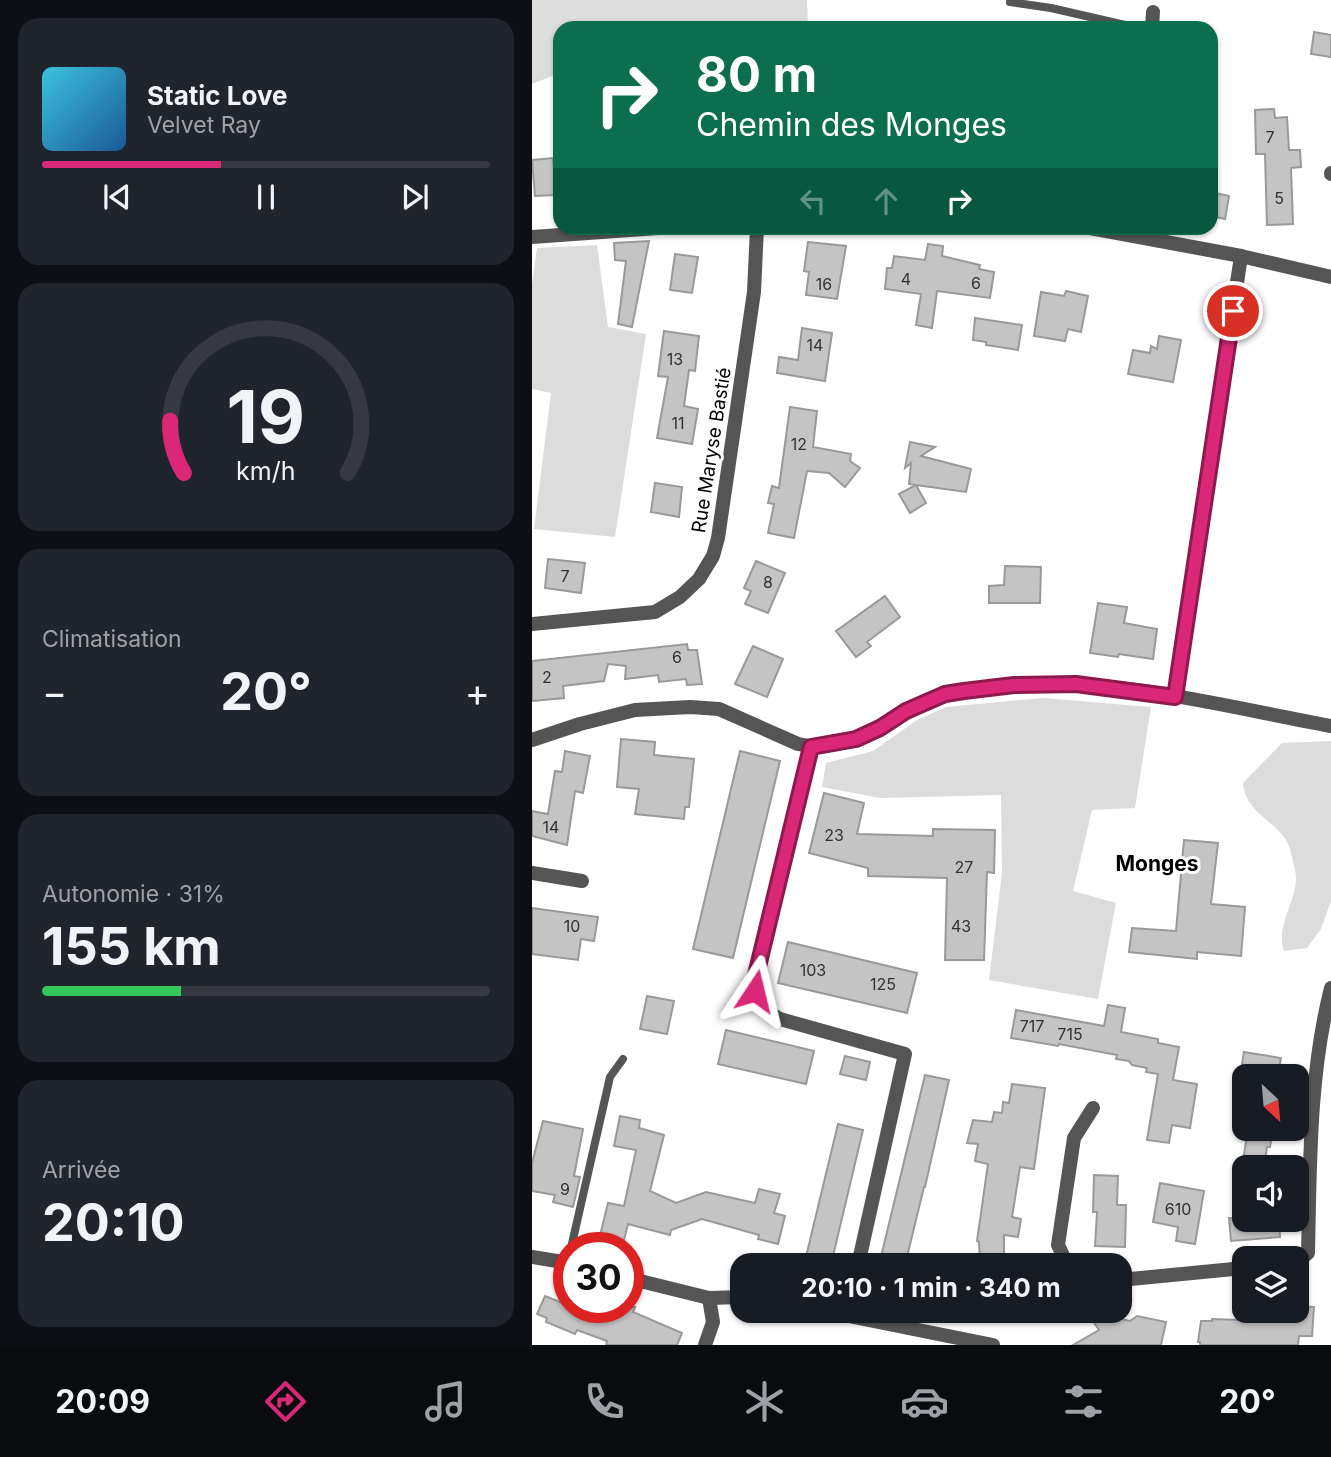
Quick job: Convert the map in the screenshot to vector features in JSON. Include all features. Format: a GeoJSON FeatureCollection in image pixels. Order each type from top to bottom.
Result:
{"type":"FeatureCollection","features":[{"type":"Feature","properties":{"kind":"street"},"geometry":{"type":"LineString","coordinates":[[1152,21],[1153,12]]}},
{"type":"Feature","properties":{"kind":"street"},"geometry":{"type":"LineString","coordinates":[[532,237],[560,235]]}},
{"type":"Feature","properties":{"kind":"street","name":"Rue Maryse Bastié"},"geometry":{"type":"LineString","coordinates":[[532,624],[654,612],[680,597],[699,579],[709,564],[718,538],[754,292],[757,235]]}},
{"type":"Feature","properties":{"kind":"street"},"geometry":{"type":"LineString","coordinates":[[1152,235],[1331,277]]}},
{"type":"Feature","properties":{"kind":"street"},"geometry":{"type":"LineString","coordinates":[[1175,697],[1241,256]]}},
{"type":"Feature","properties":{"kind":"street"},"geometry":{"type":"LineString","coordinates":[[532,740],[622,713],[690,707],[719,709],[786,740],[811,747],[856,739],[880,728],[906,711],[945,694],[1014,685],[1076,684],[1175,697],[1331,726]]}},
{"type":"Feature","properties":{"kind":"street"},"geometry":{"type":"LineString","coordinates":[[811,747],[755,979],[755,991],[766,1012],[780,1019],[905,1054],[861,1253]]}},
{"type":"Feature","properties":{"kind":"street"},"geometry":{"type":"LineString","coordinates":[[532,873],[582,881]]}},
{"type":"Feature","properties":{"kind":"street"},"geometry":{"type":"LineString","coordinates":[[1308,1246],[1312,1103],[1321,1025],[1331,988]]}},
{"type":"Feature","properties":{"kind":"street"},"geometry":{"type":"LineString","coordinates":[[1062,1253],[1058,1245],[1073,1138],[1094,1108]]}},
{"type":"Feature","properties":{"kind":"street"},"geometry":{"type":"LineString","coordinates":[[532,1256],[553,1259]]}},
{"type":"Feature","properties":{"kind":"street"},"geometry":{"type":"LineString","coordinates":[[1132,1279],[1232,1269]]}},
{"type":"Feature","properties":{"kind":"street"},"geometry":{"type":"LineString","coordinates":[[644,1282],[709,1298],[730,1297]]}},
{"type":"Feature","properties":{"kind":"street"},"geometry":{"type":"LineString","coordinates":[[705,1345],[713,1322],[709,1298]]}},
{"type":"Feature","properties":{"kind":"street"},"geometry":{"type":"LineString","coordinates":[[893,1323],[993,1345]]}},
{"type":"Feature","properties":{"kind":"lane"},"geometry":{"type":"LineString","coordinates":[[1010,2],[1108,21]]}},
{"type":"Feature","properties":{"kind":"lane"},"geometry":{"type":"LineString","coordinates":[[575,1232],[610,1077],[623,1059]]}},
{"type":"Feature","properties":{"kind":"shaded area"},"geometry":{"type":"Polygon","coordinates":[[[532,0],[807,0],[808,21],[553,21],[553,76],[532,84],[532,0]]]}},
{"type":"Feature","properties":{"kind":"shaded area"},"geometry":{"type":"Polygon","coordinates":[[[597,245],[608,327],[646,334],[615,537],[534,529],[551,393],[532,389],[532,284],[537,248],[597,245]]]}},
{"type":"Feature","properties":{"kind":"shaded area"},"geometry":{"type":"Polygon","coordinates":[[[1043,698],[1151,707],[1135,808],[1092,810],[1073,891],[1116,903],[1098,999],[989,980],[1002,873],[1001,795],[880,798],[822,787],[826,763],[873,751],[917,720],[946,707],[1043,698]]]}},
{"type":"Feature","properties":{"kind":"shaded area"},"geometry":{"type":"Polygon","coordinates":[[[1331,741],[1331,901],[1321,929],[1307,948],[1284,951],[1282,932],[1296,876],[1293,859],[1280,832],[1250,803],[1243,783],[1282,743],[1331,741]]]}},
{"type":"Feature","properties":{"kind":"building"},"geometry":{"type":"Polygon","coordinates":[[[1314,32],[1331,35],[1331,57],[1311,54],[1314,32]]]}},
{"type":"Feature","properties":{"kind":"building"},"geometry":{"type":"Polygon","coordinates":[[[1274,109],[1275,118],[1287,117],[1289,150],[1300,150],[1301,167],[1291,168],[1293,224],[1267,225],[1265,154],[1256,154],[1255,110],[1274,109]]]}},
{"type":"Feature","properties":{"kind":"building"},"geometry":{"type":"Polygon","coordinates":[[[553,158],[553,195],[535,196],[532,160],[553,158]]]}},
{"type":"Feature","properties":{"kind":"building"},"geometry":{"type":"Polygon","coordinates":[[[1218,194],[1229,196],[1225,219],[1218,218],[1218,194]]]}},
{"type":"Feature","properties":{"kind":"building"},"geometry":{"type":"Polygon","coordinates":[[[649,241],[632,327],[618,324],[626,261],[615,260],[614,243],[649,241]]]}},
{"type":"Feature","properties":{"kind":"building"},"geometry":{"type":"Polygon","coordinates":[[[808,242],[846,246],[837,299],[806,295],[809,272],[804,271],[808,242]]]}},
{"type":"Feature","properties":{"kind":"building"},"geometry":{"type":"Polygon","coordinates":[[[928,244],[943,246],[942,256],[980,265],[979,269],[994,272],[990,298],[937,291],[932,328],[916,325],[921,294],[885,289],[887,268],[892,268],[894,256],[925,260],[928,244]]]}},
{"type":"Feature","properties":{"kind":"building"},"geometry":{"type":"Polygon","coordinates":[[[675,254],[698,257],[692,293],[670,290],[675,254]]]}},
{"type":"Feature","properties":{"kind":"building"},"geometry":{"type":"Polygon","coordinates":[[[1066,291],[1088,296],[1081,332],[1068,329],[1065,341],[1034,336],[1041,292],[1064,296],[1066,291]]]}},
{"type":"Feature","properties":{"kind":"building"},"geometry":{"type":"Polygon","coordinates":[[[975,318],[1022,325],[1018,350],[973,340],[975,318]]]}},
{"type":"Feature","properties":{"kind":"building"},"geometry":{"type":"Polygon","coordinates":[[[802,328],[832,333],[825,381],[777,373],[779,357],[798,360],[802,328]]]}},
{"type":"Feature","properties":{"kind":"building"},"geometry":{"type":"Polygon","coordinates":[[[664,331],[699,336],[695,371],[689,370],[684,406],[698,409],[692,444],[657,438],[668,377],[658,376],[664,331]]]}},
{"type":"Feature","properties":{"kind":"building"},"geometry":{"type":"Polygon","coordinates":[[[1159,336],[1181,340],[1173,382],[1128,374],[1133,350],[1150,353],[1151,346],[1157,349],[1159,336]]]}},
{"type":"Feature","properties":{"kind":"building"},"geometry":{"type":"Polygon","coordinates":[[[790,407],[817,411],[813,447],[851,454],[850,461],[860,468],[845,487],[829,473],[807,471],[794,538],[768,533],[774,504],[768,503],[772,486],[779,488],[790,407]]]}},
{"type":"Feature","properties":{"kind":"building"},"geometry":{"type":"Polygon","coordinates":[[[910,442],[935,447],[921,456],[971,469],[966,492],[909,484],[911,463],[905,468],[910,442]]]}},
{"type":"Feature","properties":{"kind":"building"},"geometry":{"type":"Polygon","coordinates":[[[655,483],[682,487],[679,517],[651,512],[655,483]]]}},
{"type":"Feature","properties":{"kind":"building"},"geometry":{"type":"Polygon","coordinates":[[[916,485],[926,503],[910,513],[899,494],[916,485]]]}},
{"type":"Feature","properties":{"kind":"building"},"geometry":{"type":"Polygon","coordinates":[[[548,559],[585,563],[581,593],[545,588],[548,559]]]}},
{"type":"Feature","properties":{"kind":"building"},"geometry":{"type":"Polygon","coordinates":[[[756,561],[785,573],[768,613],[745,604],[751,591],[744,588],[756,561]]]}},
{"type":"Feature","properties":{"kind":"building"},"geometry":{"type":"Polygon","coordinates":[[[1005,566],[1041,567],[1040,603],[989,603],[989,586],[1004,585],[1005,566]]]}},
{"type":"Feature","properties":{"kind":"building"},"geometry":{"type":"Polygon","coordinates":[[[885,596],[900,617],[867,642],[871,646],[856,657],[836,631],[885,596]]]}},
{"type":"Feature","properties":{"kind":"building"},"geometry":{"type":"Polygon","coordinates":[[[1098,603],[1127,607],[1124,623],[1157,629],[1153,659],[1090,653],[1098,603]]]}},
{"type":"Feature","properties":{"kind":"building"},"geometry":{"type":"Polygon","coordinates":[[[687,644],[688,650],[697,650],[702,684],[687,685],[686,679],[659,682],[658,675],[625,679],[626,666],[608,664],[604,681],[563,686],[564,698],[532,701],[532,661],[687,644]]]}},
{"type":"Feature","properties":{"kind":"building"},"geometry":{"type":"Polygon","coordinates":[[[753,646],[783,659],[767,697],[735,684],[753,646]]]}},
{"type":"Feature","properties":{"kind":"building"},"geometry":{"type":"Polygon","coordinates":[[[621,739],[655,742],[654,755],[694,759],[689,807],[685,807],[684,819],[635,814],[639,789],[617,787],[621,739]]]}},
{"type":"Feature","properties":{"kind":"building"},"geometry":{"type":"Polygon","coordinates":[[[565,751],[590,756],[583,793],[575,791],[567,845],[532,836],[532,811],[548,814],[555,771],[562,772],[565,751]]]}},
{"type":"Feature","properties":{"kind":"building"},"geometry":{"type":"Polygon","coordinates":[[[740,751],[780,761],[733,958],[693,949],[740,751]]]}},
{"type":"Feature","properties":{"kind":"building"},"geometry":{"type":"Polygon","coordinates":[[[824,793],[864,803],[857,834],[933,836],[933,829],[995,830],[994,873],[987,872],[984,960],[945,960],[947,878],[868,876],[868,868],[809,853],[824,793]]]}},
{"type":"Feature","properties":{"kind":"building"},"geometry":{"type":"Polygon","coordinates":[[[1184,840],[1218,843],[1211,904],[1245,907],[1241,956],[1197,952],[1197,959],[1129,952],[1132,928],[1176,931],[1184,840]]]}},
{"type":"Feature","properties":{"kind":"building"},"geometry":{"type":"Polygon","coordinates":[[[532,908],[598,917],[594,941],[581,939],[578,960],[532,954],[532,908]]]}},
{"type":"Feature","properties":{"kind":"building"},"geometry":{"type":"Polygon","coordinates":[[[788,942],[917,973],[907,1013],[778,983],[788,942]]]}},
{"type":"Feature","properties":{"kind":"building"},"geometry":{"type":"Polygon","coordinates":[[[647,996],[674,1001],[667,1034],[640,1029],[647,996]]]}},
{"type":"Feature","properties":{"kind":"building"},"geometry":{"type":"Polygon","coordinates":[[[1108,1005],[1125,1008],[1121,1032],[1158,1039],[1158,1043],[1179,1047],[1173,1080],[1197,1084],[1190,1128],[1172,1125],[1169,1143],[1147,1140],[1158,1074],[1146,1072],[1147,1068],[1132,1065],[1129,1061],[1116,1059],[1117,1055],[1011,1038],[1016,1010],[1104,1026],[1108,1005]]]}},
{"type":"Feature","properties":{"kind":"building"},"geometry":{"type":"Polygon","coordinates":[[[726,1030],[814,1051],[806,1084],[718,1064],[726,1030]]]}},
{"type":"Feature","properties":{"kind":"building"},"geometry":{"type":"Polygon","coordinates":[[[1244,1052],[1281,1058],[1280,1064],[1242,1064],[1244,1052]]]}},
{"type":"Feature","properties":{"kind":"building"},"geometry":{"type":"Polygon","coordinates":[[[845,1056],[870,1062],[866,1080],[840,1074],[845,1056]]]}},
{"type":"Feature","properties":{"kind":"building"},"geometry":{"type":"Polygon","coordinates":[[[925,1075],[949,1080],[908,1253],[882,1253],[925,1075]]]}},
{"type":"Feature","properties":{"kind":"building"},"geometry":{"type":"Polygon","coordinates":[[[1012,1084],[1045,1088],[1034,1169],[1020,1167],[1012,1217],[1021,1219],[1018,1237],[1004,1235],[1004,1253],[979,1253],[977,1241],[988,1164],[975,1161],[978,1144],[967,1143],[973,1120],[992,1122],[994,1112],[1002,1113],[1003,1102],[1009,1103],[1012,1084]]]}},
{"type":"Feature","properties":{"kind":"building"},"geometry":{"type":"Polygon","coordinates":[[[620,1116],[640,1120],[639,1128],[664,1135],[650,1191],[676,1203],[706,1192],[755,1203],[759,1189],[780,1194],[774,1213],[785,1216],[778,1244],[758,1239],[759,1235],[702,1219],[671,1230],[670,1235],[628,1224],[626,1232],[601,1232],[608,1203],[624,1206],[636,1150],[614,1146],[620,1116]]]}},
{"type":"Feature","properties":{"kind":"building"},"geometry":{"type":"Polygon","coordinates":[[[543,1121],[583,1129],[574,1176],[580,1177],[573,1207],[553,1202],[555,1195],[532,1191],[532,1163],[543,1121]]]}},
{"type":"Feature","properties":{"kind":"building"},"geometry":{"type":"Polygon","coordinates":[[[838,1124],[863,1130],[834,1253],[807,1253],[838,1124]]]}},
{"type":"Feature","properties":{"kind":"building"},"geometry":{"type":"Polygon","coordinates":[[[1246,1141],[1271,1141],[1266,1155],[1244,1155],[1246,1141]]]}},
{"type":"Feature","properties":{"kind":"building"},"geometry":{"type":"Polygon","coordinates":[[[1094,1175],[1118,1176],[1117,1205],[1126,1205],[1125,1247],[1095,1246],[1097,1212],[1093,1212],[1094,1175]]]}},
{"type":"Feature","properties":{"kind":"building"},"geometry":{"type":"Polygon","coordinates":[[[1160,1183],[1204,1191],[1195,1244],[1176,1241],[1178,1227],[1153,1222],[1160,1183]]]}},
{"type":"Feature","properties":{"kind":"building"},"geometry":{"type":"Polygon","coordinates":[[[1229,1218],[1232,1218],[1232,1232],[1280,1232],[1280,1237],[1231,1241],[1229,1218]]]}},
{"type":"Feature","properties":{"kind":"building"},"geometry":{"type":"Polygon","coordinates":[[[545,1296],[553,1299],[553,1323],[644,1323],[644,1317],[682,1333],[677,1345],[606,1345],[607,1341],[577,1330],[575,1334],[546,1322],[547,1318],[537,1314],[545,1296]]]}},
{"type":"Feature","properties":{"kind":"building"},"geometry":{"type":"Polygon","coordinates":[[[1309,1307],[1314,1307],[1312,1336],[1299,1336],[1298,1345],[1200,1345],[1198,1342],[1201,1321],[1232,1320],[1232,1323],[1309,1323],[1309,1307]]]}},
{"type":"Feature","properties":{"kind":"building"},"geometry":{"type":"Polygon","coordinates":[[[1137,1316],[1166,1322],[1161,1345],[1073,1345],[1099,1330],[1094,1323],[1132,1323],[1137,1316]]]}},
{"type":"Feature","properties":{"kind":"district","name":"Monges"},"geometry":{"type":"Point","coordinates":[1157,864]}},
{"type":"Feature","properties":{"kind":"route"},"geometry":{"type":"LineString","coordinates":[[755,991],[755,979],[811,747],[856,739],[880,728],[906,711],[945,694],[964,691],[1014,685],[1076,684],[1175,697],[1233,311]]}}]}
